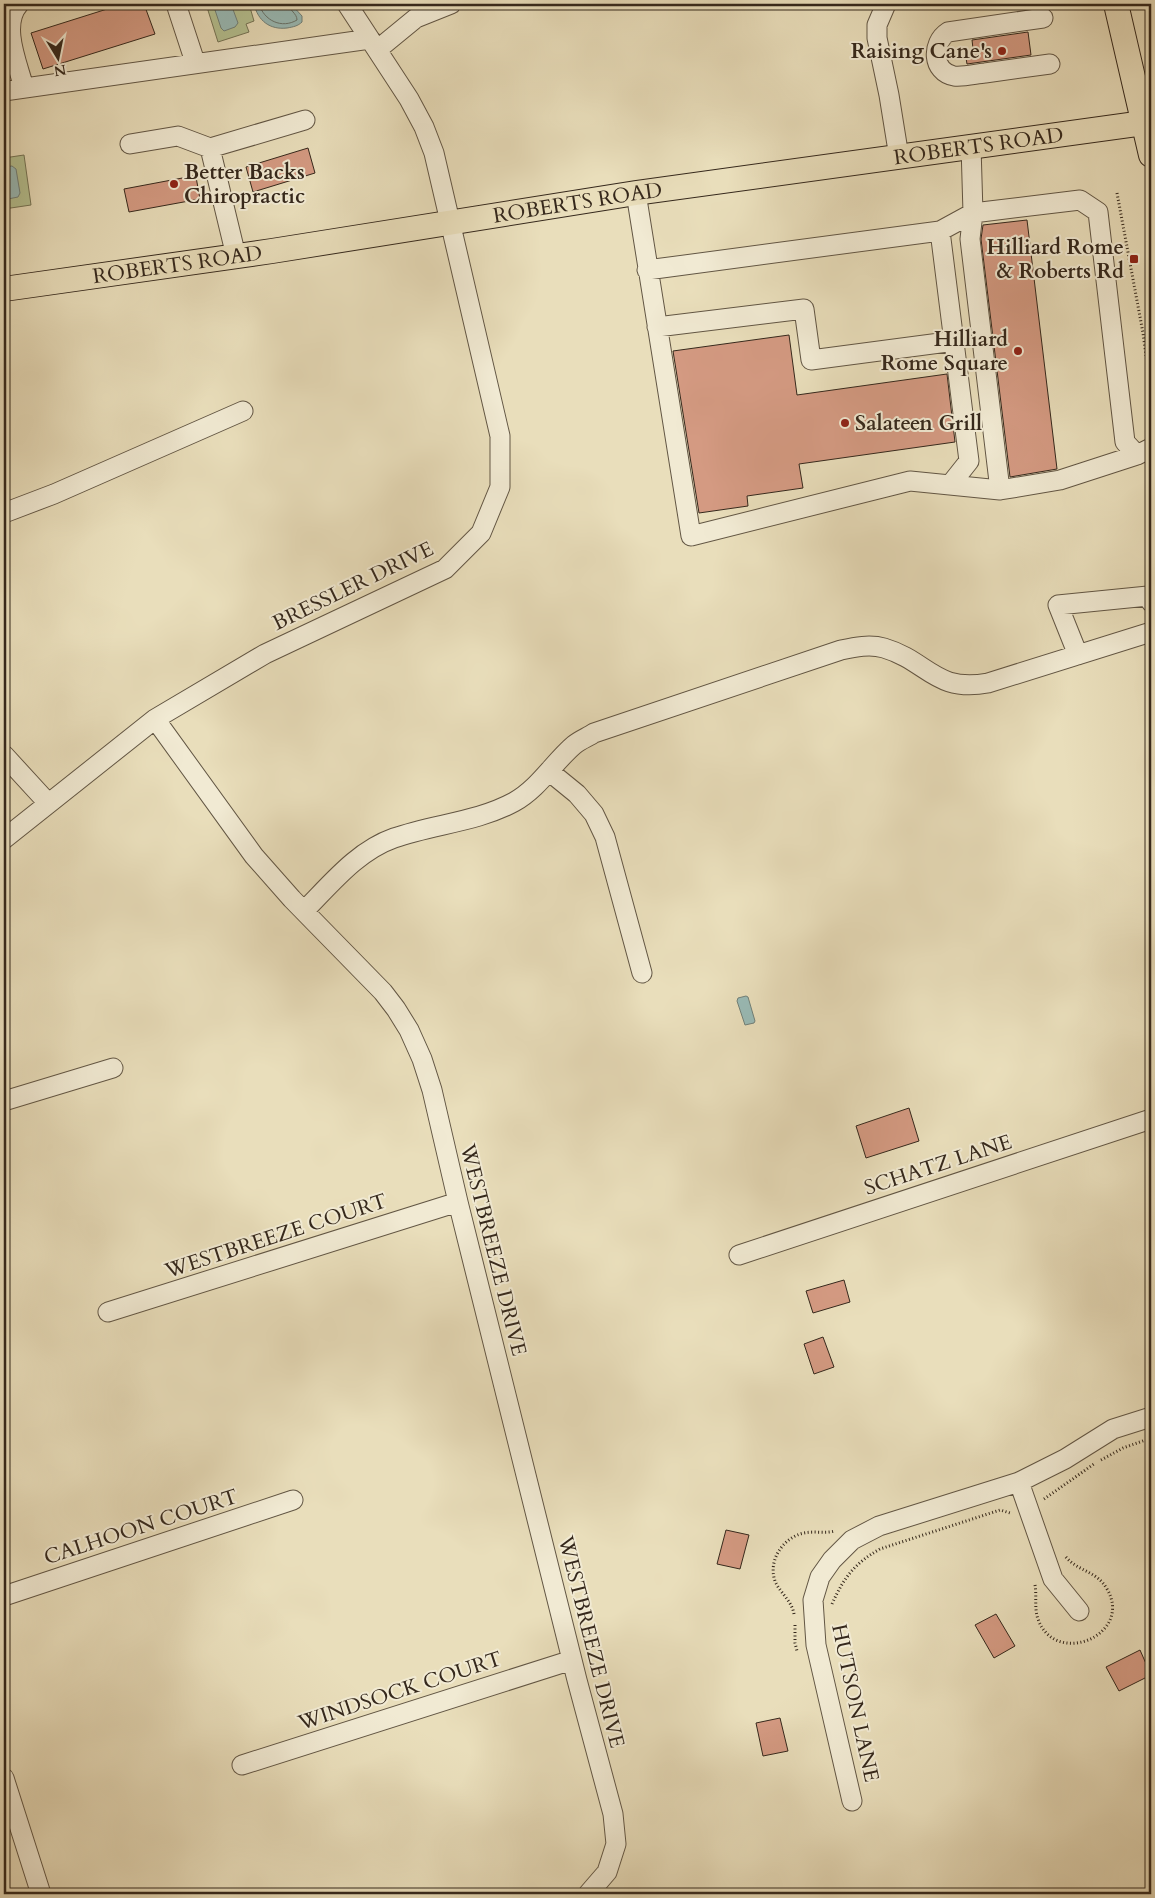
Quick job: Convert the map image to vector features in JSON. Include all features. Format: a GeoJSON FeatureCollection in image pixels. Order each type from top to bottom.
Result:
{"type":"FeatureCollection","features":[{"type":"Feature","properties":{"kind":"main road"},"geometry":{"type":"LineString","coordinates":[[1116,4],[1148,122],[1151,155]]}},
{"type":"Feature","properties":{"kind":"main road","name":"ROBERTS ROAD"},"geometry":{"type":"LineString","coordinates":[[4,289],[236,256],[636,193],[1148,122]]}},
{"type":"Feature","properties":{"kind":"street"},"geometry":{"type":"LineString","coordinates":[[19,4],[10,18],[10,34],[24,88]]}},
{"type":"Feature","properties":{"kind":"street"},"geometry":{"type":"LineString","coordinates":[[176,4],[195,62]]}},
{"type":"Feature","properties":{"kind":"street","name":"BRESSLER DRIVE"},"geometry":{"type":"LineString","coordinates":[[4,838],[155,719],[264,654],[445,569],[481,533],[500,487],[500,436],[434,153],[424,127],[409,99],[347,4]]}},
{"type":"Feature","properties":{"kind":"street"},"geometry":{"type":"LineString","coordinates":[[4,91],[195,62],[374,44],[413,11],[451,4]]}},
{"type":"Feature","properties":{"kind":"street"},"geometry":{"type":"LineString","coordinates":[[886,4],[876,24],[877,38],[899,157]]}},
{"type":"Feature","properties":{"kind":"street"},"geometry":{"type":"LineString","coordinates":[[1043,18],[948,32],[939,39],[936,56],[941,68],[945,72],[961,76],[1050,64]]}},
{"type":"Feature","properties":{"kind":"street"},"geometry":{"type":"LineString","coordinates":[[130,144],[178,136],[210,148],[305,120]]}},
{"type":"Feature","properties":{"kind":"street"},"geometry":{"type":"LineString","coordinates":[[971,146],[973,212],[970,239],[1000,490]]}},
{"type":"Feature","properties":{"kind":"street"},"geometry":{"type":"LineString","coordinates":[[210,148],[236,256]]}},
{"type":"Feature","properties":{"kind":"street"},"geometry":{"type":"LineString","coordinates":[[636,193],[691,536],[910,480],[1000,490],[1060,480],[1144,451]]}},
{"type":"Feature","properties":{"kind":"street"},"geometry":{"type":"LineString","coordinates":[[647,270],[940,231],[973,212],[1080,200],[1098,212],[1125,442],[1144,451]]}},
{"type":"Feature","properties":{"kind":"street"},"geometry":{"type":"LineString","coordinates":[[940,231],[955,341],[968,461],[950,485]]}},
{"type":"Feature","properties":{"kind":"street"},"geometry":{"type":"LineString","coordinates":[[656,327],[804,309],[811,360],[955,341]]}},
{"type":"Feature","properties":{"kind":"street"},"geometry":{"type":"LineString","coordinates":[[4,513],[54,494],[243,411]]}},
{"type":"Feature","properties":{"kind":"street"},"geometry":{"type":"LineString","coordinates":[[1078,655],[1058,605],[1148,596],[1151,602]]}},
{"type":"Feature","properties":{"kind":"street"},"geometry":{"type":"LineString","coordinates":[[304,911],[350,865],[370,849],[394,838],[494,811],[515,801],[533,789],[575,744],[594,733],[841,650],[862,646],[883,648],[922,666],[935,677],[952,684],[971,686],[988,683],[1151,632]]}},
{"type":"Feature","properties":{"kind":"street","name":"WESTBREEZE DRIVE"},"geometry":{"type":"LineString","coordinates":[[155,719],[254,856],[382,992],[409,1030],[422,1059],[432,1090],[572,1660],[614,1814],[616,1844],[606,1872],[588,1894]]}},
{"type":"Feature","properties":{"kind":"street"},"geometry":{"type":"LineString","coordinates":[[4,755],[48,803]]}},
{"type":"Feature","properties":{"kind":"street"},"geometry":{"type":"LineString","coordinates":[[550,772],[577,794],[594,814],[605,837],[642,973]]}},
{"type":"Feature","properties":{"kind":"street"},"geometry":{"type":"LineString","coordinates":[[4,1101],[113,1068]]}},
{"type":"Feature","properties":{"kind":"street","name":"SCHATZ LANE"},"geometry":{"type":"LineString","coordinates":[[739,1255],[1151,1119]]}},
{"type":"Feature","properties":{"kind":"street","name":"WESTBREEZE COURT"},"geometry":{"type":"LineString","coordinates":[[108,1312],[458,1202]]}},
{"type":"Feature","properties":{"kind":"street","name":"HUTSON LANE"},"geometry":{"type":"LineString","coordinates":[[852,1801],[816,1645],[813,1600],[820,1578],[832,1560],[852,1540],[879,1526],[1019,1482],[1065,1459],[1112,1429],[1151,1417]]}},
{"type":"Feature","properties":{"kind":"street"},"geometry":{"type":"LineString","coordinates":[[1019,1482],[1053,1579],[1079,1611]]}},
{"type":"Feature","properties":{"kind":"street","name":"CALHOON COURT"},"geometry":{"type":"LineString","coordinates":[[4,1596],[293,1500]]}},
{"type":"Feature","properties":{"kind":"street","name":"WINDSOCK COURT"},"geometry":{"type":"LineString","coordinates":[[242,1765],[572,1660]]}},
{"type":"Feature","properties":{"kind":"street"},"geometry":{"type":"LineString","coordinates":[[4,1778],[41,1894]]}},
{"type":"Feature","properties":{"kind":"path"},"geometry":{"type":"LineString","coordinates":[[1117,193],[1143,333],[1151,392]]}},
{"type":"Feature","properties":{"kind":"path"},"geometry":{"type":"LineString","coordinates":[[1047,1506],[1044,1498],[1098,1461],[1123,1448],[1151,1438]]}},
{"type":"Feature","properties":{"kind":"path"},"geometry":{"type":"LineString","coordinates":[[832,1605],[840,1585],[852,1570],[867,1556],[880,1549],[1000,1510],[1009,1512],[1013,1519]]}},
{"type":"Feature","properties":{"kind":"path"},"geometry":{"type":"LineString","coordinates":[[797,1652],[794,1612],[790,1601],[775,1582],[774,1562],[780,1548],[800,1534],[837,1531]]}},
{"type":"Feature","properties":{"kind":"path"},"geometry":{"type":"LineString","coordinates":[[1033,1579],[1038,1620],[1047,1634],[1057,1641],[1071,1644],[1084,1643],[1106,1627],[1112,1616],[1112,1602],[1107,1589],[1098,1577],[1074,1566],[1062,1551]]}},
{"type":"Feature","properties":{"kind":"green space"},"geometry":{"type":"Polygon","coordinates":[[[206,4],[249,4],[254,21],[246,24],[249,32],[218,42],[206,4]]]}},
{"type":"Feature","properties":{"kind":"green space"},"geometry":{"type":"Polygon","coordinates":[[[24,155],[31,205],[4,209],[4,158],[24,155]]]}},
{"type":"Feature","properties":{"kind":"water"},"geometry":{"type":"Polygon","coordinates":[[[213,4],[231,4],[238,23],[235,27],[224,31],[221,28],[213,4]]]}},
{"type":"Feature","properties":{"kind":"water"},"geometry":{"type":"Polygon","coordinates":[[[254,4],[291,4],[302,16],[302,22],[287,28],[270,26],[258,15],[254,4]]]}},
{"type":"Feature","properties":{"kind":"water"},"geometry":{"type":"Polygon","coordinates":[[[12,166],[16,169],[20,193],[18,197],[8,199],[4,196],[4,167],[12,166]]]}},
{"type":"Feature","properties":{"kind":"water"},"geometry":{"type":"Polygon","coordinates":[[[748,997],[755,1021],[745,1025],[737,1001],[738,998],[748,997]]]}},
{"type":"Feature","properties":{"kind":"building"},"geometry":{"type":"Polygon","coordinates":[[[123,4],[144,4],[155,34],[43,69],[31,33],[123,4]]]}},
{"type":"Feature","properties":{"kind":"building","name":"Raising Cane's"},"geometry":{"type":"Polygon","coordinates":[[[1028,32],[1031,55],[967,64],[966,58],[974,57],[972,40],[1028,32]]]}},
{"type":"Feature","properties":{"kind":"building"},"geometry":{"type":"Polygon","coordinates":[[[308,148],[315,173],[253,192],[246,167],[308,148]]]}},
{"type":"Feature","properties":{"kind":"building","name":"Better Backs Chiropractic"},"geometry":{"type":"Polygon","coordinates":[[[196,177],[200,199],[129,212],[124,189],[196,177]]]}},
{"type":"Feature","properties":{"kind":"building","name":"Hilliard Rome Square"},"geometry":{"type":"Polygon","coordinates":[[[1027,220],[1057,469],[1010,477],[981,239],[983,225],[1027,220]]]}},
{"type":"Feature","properties":{"kind":"building"},"geometry":{"type":"Polygon","coordinates":[[[789,335],[797,395],[947,374],[955,442],[799,464],[803,488],[747,496],[748,506],[699,513],[673,351],[789,335]]]}},
{"type":"Feature","properties":{"kind":"building"},"geometry":{"type":"Polygon","coordinates":[[[909,1108],[919,1141],[866,1158],[856,1126],[909,1108]]]}},
{"type":"Feature","properties":{"kind":"building"},"geometry":{"type":"Polygon","coordinates":[[[844,1280],[850,1302],[813,1313],[806,1291],[844,1280]]]}},
{"type":"Feature","properties":{"kind":"building"},"geometry":{"type":"Polygon","coordinates":[[[823,1337],[834,1367],[814,1374],[804,1344],[823,1337]]]}},
{"type":"Feature","properties":{"kind":"building"},"geometry":{"type":"Polygon","coordinates":[[[726,1530],[749,1535],[740,1569],[717,1564],[726,1530]]]}},
{"type":"Feature","properties":{"kind":"building"},"geometry":{"type":"Polygon","coordinates":[[[996,1614],[1015,1646],[994,1658],[975,1625],[996,1614]]]}},
{"type":"Feature","properties":{"kind":"building"},"geometry":{"type":"Polygon","coordinates":[[[1140,1650],[1151,1675],[1119,1691],[1106,1667],[1140,1650]]]}},
{"type":"Feature","properties":{"kind":"building"},"geometry":{"type":"Polygon","coordinates":[[[780,1718],[788,1751],[763,1756],[756,1723],[780,1718]]]}},
{"type":"Feature","properties":{"kind":"place","name":"Raising Cane's"},"geometry":{"type":"Point","coordinates":[1002,51]}},
{"type":"Feature","properties":{"kind":"place","name":"Better Backs Chiropractic"},"geometry":{"type":"Point","coordinates":[174,184]}},
{"type":"Feature","properties":{"kind":"place","name":"Hilliard Rome & Roberts Rd"},"geometry":{"type":"Point","coordinates":[1134,259]}},
{"type":"Feature","properties":{"kind":"place","name":"Hilliard Rome Square"},"geometry":{"type":"Point","coordinates":[1018,351]}},
{"type":"Feature","properties":{"kind":"place","name":"Salateen Grill"},"geometry":{"type":"Point","coordinates":[845,423]}}]}
